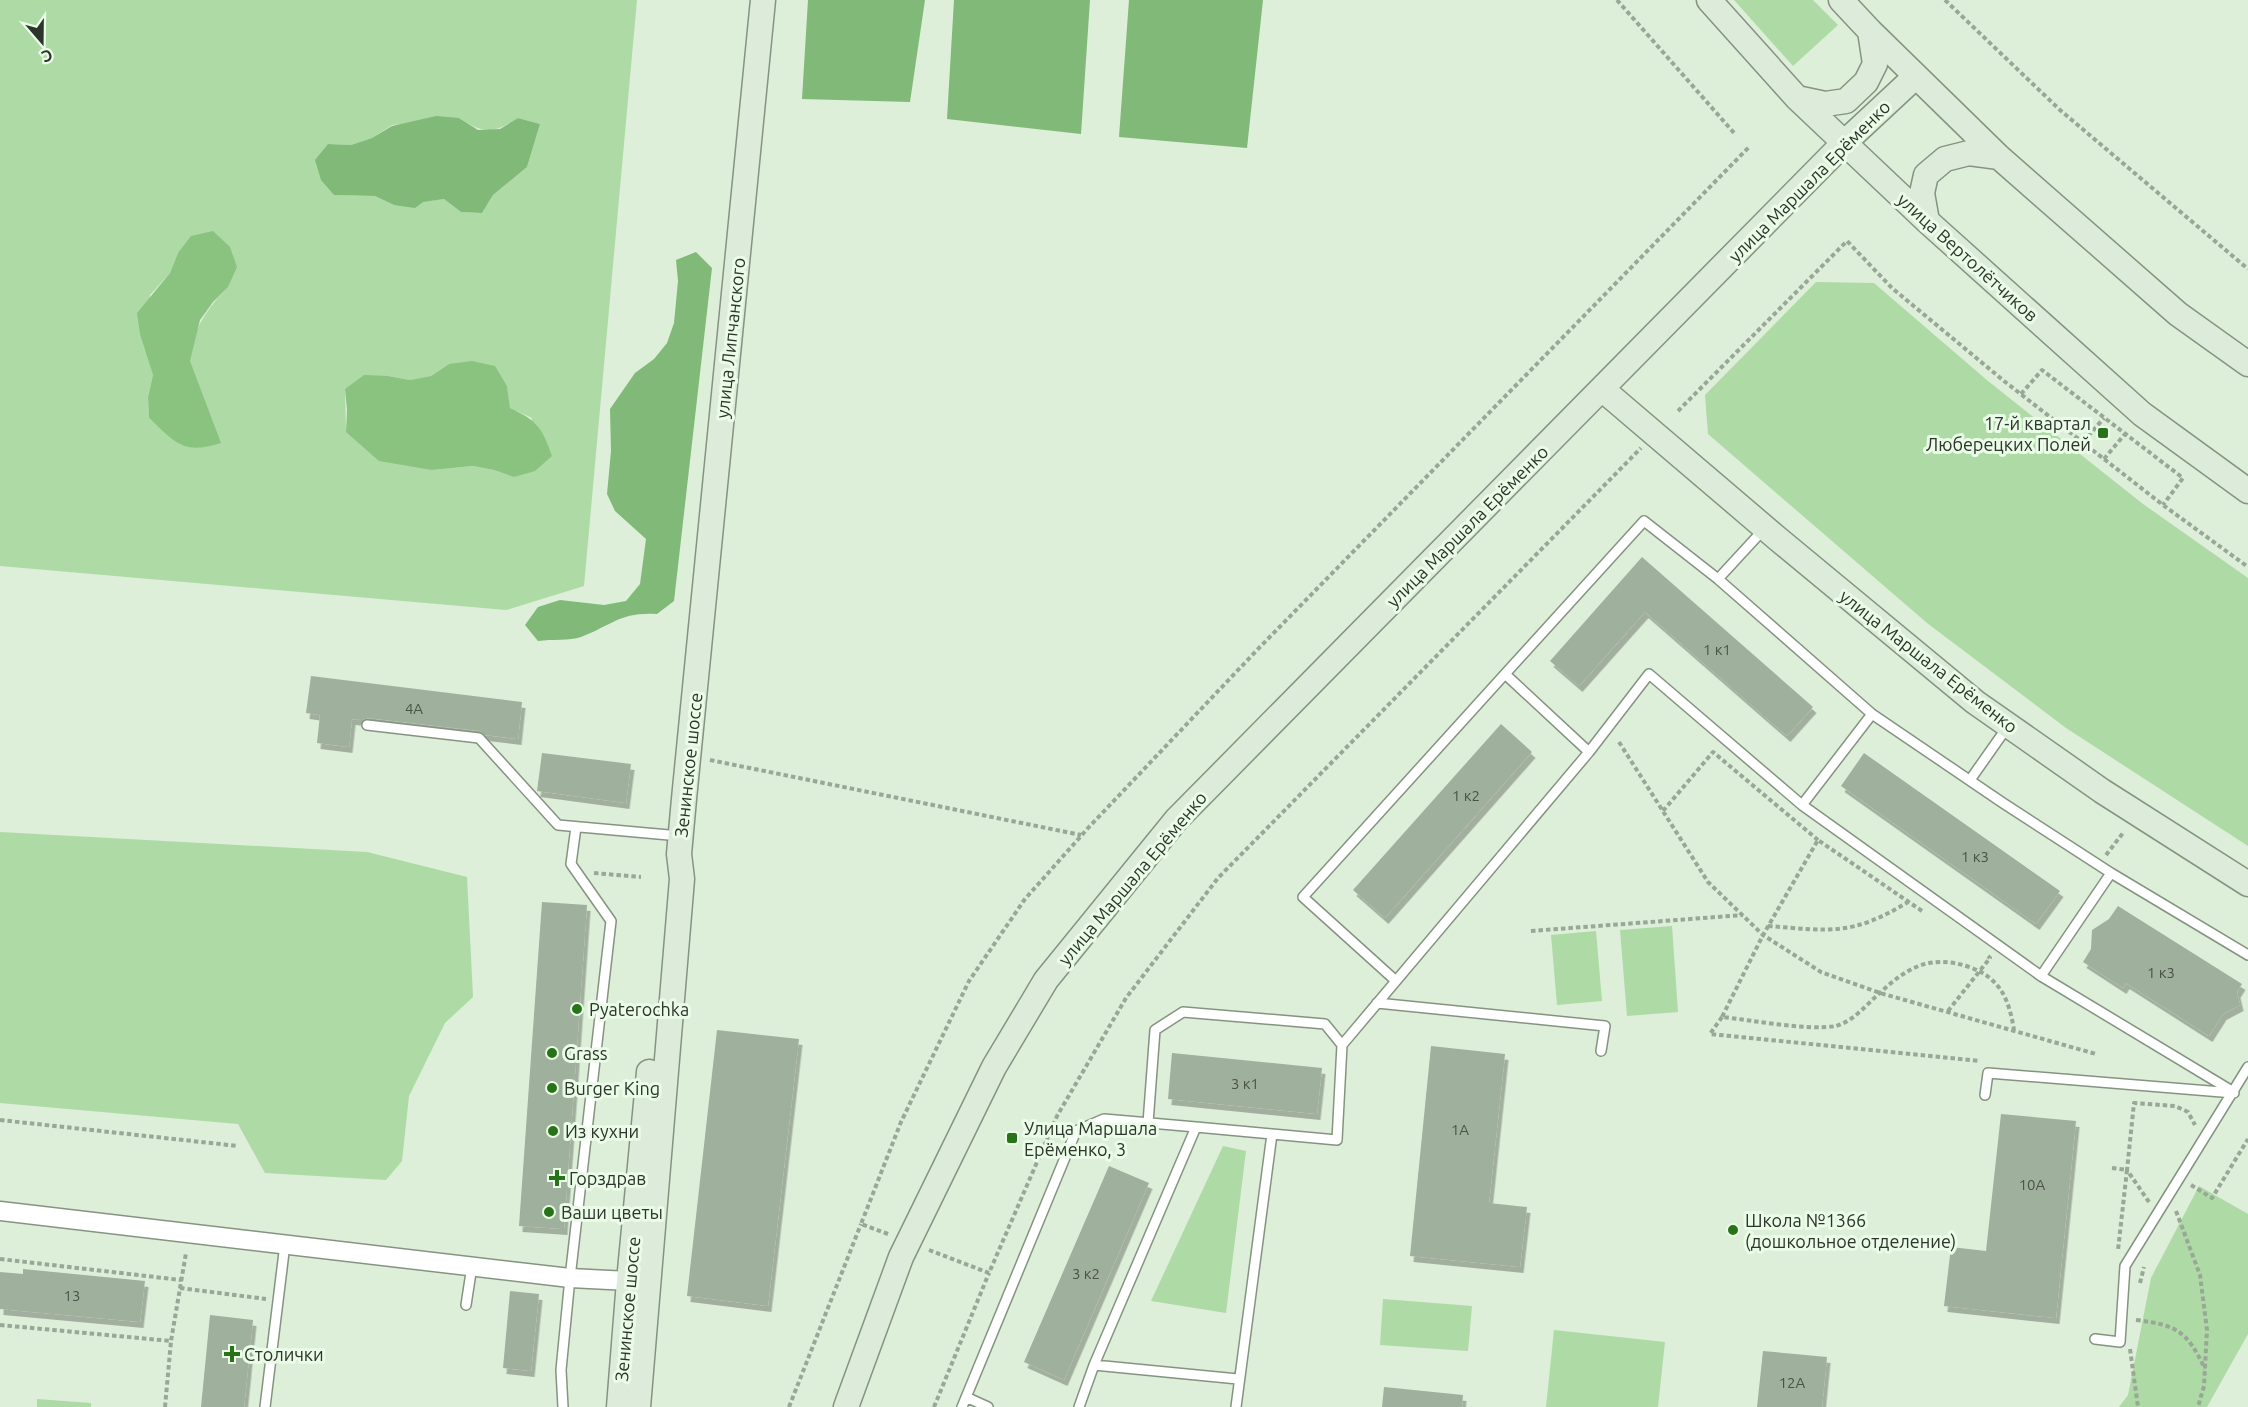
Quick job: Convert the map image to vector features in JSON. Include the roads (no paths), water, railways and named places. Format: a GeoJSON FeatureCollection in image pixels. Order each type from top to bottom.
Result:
{"type":"FeatureCollection","features":[{"type":"Feature","properties":{"kind":"street","name":"улица Липчанского"},"geometry":{"type":"LineString","coordinates":[[697,677],[763,0]]}},
{"type":"Feature","properties":{"kind":"street","name":"улица Вертолётчиков"},"geometry":{"type":"LineString","coordinates":[[1709,0],[1797,98],[1927,221],[2142,414],[2248,491]]}},
{"type":"Feature","properties":{"kind":"street"},"geometry":{"type":"LineString","coordinates":[[1841,0],[1999,157],[2178,314],[2248,364]]}},
{"type":"Feature","properties":{"kind":"street"},"geometry":{"type":"LineString","coordinates":[[1797,98],[1825,104],[1846,101],[1853,95],[1866,82],[1875,64],[1870,31]]}},
{"type":"Feature","properties":{"kind":"street","name":"улица Маршала Ерёменко"},"geometry":{"type":"LineString","coordinates":[[846,1407],[908,1242],[994,1067],[1046,980],[1176,820],[1843,144],[1916,76]]}},
{"type":"Feature","properties":{"kind":"street"},"geometry":{"type":"LineString","coordinates":[[1927,221],[1922,193],[1926,175],[1945,159],[1969,153],[1999,157]]}},
{"type":"Feature","properties":{"kind":"street","name":"улица Маршала Ерёменко"},"geometry":{"type":"LineString","coordinates":[[1602,389],[1975,702],[2102,791],[2248,884]]}},
{"type":"Feature","properties":{"kind":"street","name":"Зенинское шоссе"},"geometry":{"type":"LineString","coordinates":[[638,1407],[682,879],[680,845],[697,677]]}},
{"type":"Feature","properties":{"kind":"street","name":"Зенинское шоссе"},"geometry":{"type":"LineString","coordinates":[[619,1407],[668,879],[680,845]]}},
{"type":"Feature","properties":{"kind":"street"},"geometry":{"type":"LineString","coordinates":[[0,1210],[570,1278],[629,1281]]}},
{"type":"Feature","properties":{"kind":"lane"},"geometry":{"type":"LineString","coordinates":[[1396,981],[1303,897],[1644,521],[1718,579],[1872,714],[2099,866],[2248,955]]}},
{"type":"Feature","properties":{"kind":"lane"},"geometry":{"type":"LineString","coordinates":[[1718,579],[1765,528]]}},
{"type":"Feature","properties":{"kind":"lane"},"geometry":{"type":"LineString","coordinates":[[1505,674],[1589,752]]}},
{"type":"Feature","properties":{"kind":"lane"},"geometry":{"type":"LineString","coordinates":[[962,1407],[1076,1131],[1104,1119],[1337,1140],[1342,1045],[1589,752],[1650,674],[1802,805],[2041,976],[2234,1093]]}},
{"type":"Feature","properties":{"kind":"lane"},"geometry":{"type":"LineString","coordinates":[[1802,805],[1872,714]]}},
{"type":"Feature","properties":{"kind":"lane"},"geometry":{"type":"LineString","coordinates":[[367,725],[479,738],[558,825],[680,845]]}},
{"type":"Feature","properties":{"kind":"lane"},"geometry":{"type":"LineString","coordinates":[[1970,780],[2009,726]]}},
{"type":"Feature","properties":{"kind":"lane"},"geometry":{"type":"LineString","coordinates":[[563,1407],[561,1370],[570,1278],[611,921],[572,864],[576,827]]}},
{"type":"Feature","properties":{"kind":"lane"},"geometry":{"type":"LineString","coordinates":[[2041,976],[2111,873]]}},
{"type":"Feature","properties":{"kind":"lane"},"geometry":{"type":"LineString","coordinates":[[1377,1003],[1605,1026],[1601,1051]]}},
{"type":"Feature","properties":{"kind":"lane"},"geometry":{"type":"LineString","coordinates":[[1148,1123],[1155,1030],[1183,1012],[1325,1024],[1342,1045]]}},
{"type":"Feature","properties":{"kind":"lane"},"geometry":{"type":"LineString","coordinates":[[2095,1339],[2120,1342],[2125,1266],[2248,1067]]}},
{"type":"Feature","properties":{"kind":"lane"},"geometry":{"type":"LineString","coordinates":[[1985,1095],[1989,1073],[2234,1093]]}},
{"type":"Feature","properties":{"kind":"lane"},"geometry":{"type":"LineString","coordinates":[[1078,1407],[1196,1127]]}},
{"type":"Feature","properties":{"kind":"lane"},"geometry":{"type":"LineString","coordinates":[[1236,1407],[1272,1134]]}},
{"type":"Feature","properties":{"kind":"lane"},"geometry":{"type":"LineString","coordinates":[[265,1407],[285,1244]]}},
{"type":"Feature","properties":{"kind":"lane"},"geometry":{"type":"LineString","coordinates":[[466,1305],[472,1266]]}},
{"type":"Feature","properties":{"kind":"lane"},"geometry":{"type":"LineString","coordinates":[[1094,1365],[1238,1379]]}},
{"type":"Feature","properties":{"kind":"lane"},"geometry":{"type":"LineString","coordinates":[[966,1397],[988,1407]]}},
{"type":"Feature","properties":{"kind":"place","name":"17-й квартал Люберецких Полей"},"geometry":{"type":"Point","coordinates":[2103,433]}},
{"type":"Feature","properties":{"kind":"place","name":"Pyaterochka"},"geometry":{"type":"Point","coordinates":[577,1009]}},
{"type":"Feature","properties":{"kind":"place","name":"Grass"},"geometry":{"type":"Point","coordinates":[552,1053]}},
{"type":"Feature","properties":{"kind":"place","name":"Burger King"},"geometry":{"type":"Point","coordinates":[552,1088]}},
{"type":"Feature","properties":{"kind":"place","name":"Из кухни"},"geometry":{"type":"Point","coordinates":[553,1131]}},
{"type":"Feature","properties":{"kind":"place","name":"Улица Маршала Ерёменко, 3"},"geometry":{"type":"Point","coordinates":[1012,1138]}},
{"type":"Feature","properties":{"kind":"place","name":"Горздрав"},"geometry":{"type":"Point","coordinates":[557,1178]}},
{"type":"Feature","properties":{"kind":"place","name":"Ваши цветы"},"geometry":{"type":"Point","coordinates":[549,1212]}},
{"type":"Feature","properties":{"kind":"place","name":"Школа №1366 (дошкольное отделение)"},"geometry":{"type":"Point","coordinates":[1733,1230]}},
{"type":"Feature","properties":{"kind":"place","name":"Столички"},"geometry":{"type":"Point","coordinates":[232,1354]}}]}
